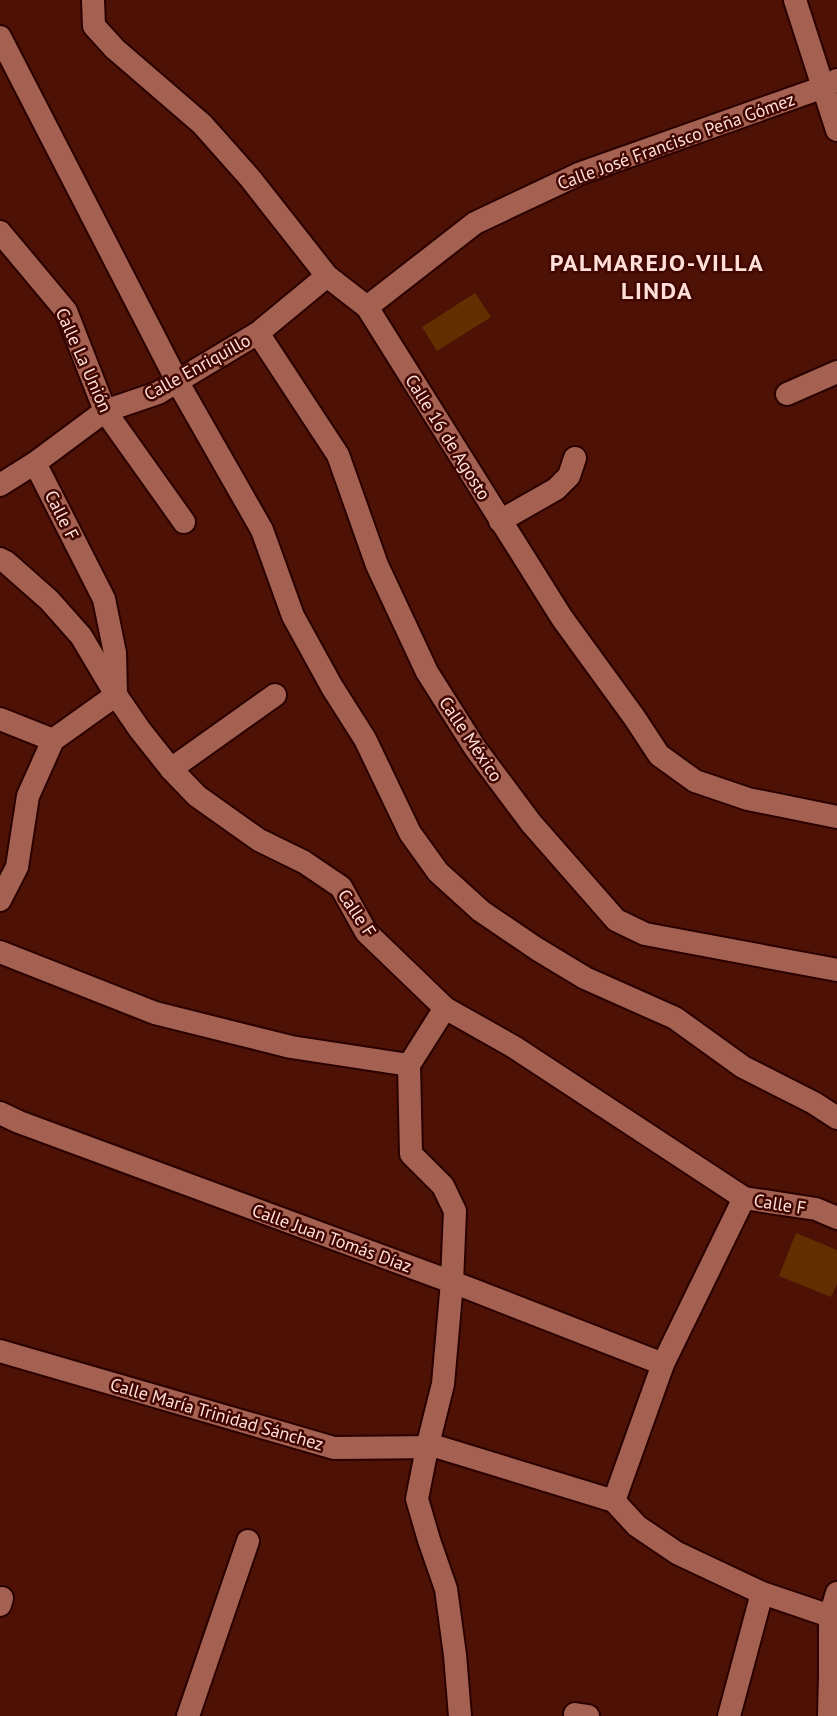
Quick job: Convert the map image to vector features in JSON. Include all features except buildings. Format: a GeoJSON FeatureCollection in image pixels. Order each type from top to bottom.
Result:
{"type":"FeatureCollection","features":[{"type":"Feature","properties":{"kind":"street","name":"Calle 16 de Agosto"},"geometry":{"type":"LineString","coordinates":[[93,0],[94,26],[115,49],[202,123],[250,178],[327,276],[367,307],[562,618],[659,755],[695,781],[748,799],[837,817]]}},
{"type":"Feature","properties":{"kind":"street"},"geometry":{"type":"LineString","coordinates":[[795,0],[830,83],[837,130]]}},
{"type":"Feature","properties":{"kind":"street"},"geometry":{"type":"LineString","coordinates":[[0,37],[177,381],[262,530],[293,616],[332,687],[365,739],[410,833],[438,872],[481,911],[537,949],[585,978],[675,1018],[743,1067],[814,1103],[837,1118]]}},
{"type":"Feature","properties":{"kind":"street","name":"Calle José Francisco Peña Gómez"},"geometry":{"type":"LineString","coordinates":[[367,307],[475,223],[581,173],[830,83]]}},
{"type":"Feature","properties":{"kind":"street","name":"Calle La Unión"},"geometry":{"type":"LineString","coordinates":[[0,232],[66,311],[105,411],[184,522]]}},
{"type":"Feature","properties":{"kind":"street","name":"Calle Enriquillo"},"geometry":{"type":"LineString","coordinates":[[0,485],[35,463],[105,411],[158,393],[258,333],[327,276]]}},
{"type":"Feature","properties":{"kind":"street","name":"Calle México"},"geometry":{"type":"LineString","coordinates":[[258,333],[338,455],[377,566],[427,672],[475,748],[531,823],[616,920],[645,934],[837,970]]}},
{"type":"Feature","properties":{"kind":"street"},"geometry":{"type":"LineString","coordinates":[[787,394],[837,372]]}},
{"type":"Feature","properties":{"kind":"street"},"geometry":{"type":"LineString","coordinates":[[500,521],[556,489],[569,476],[575,458]]}},
{"type":"Feature","properties":{"kind":"street","name":"Calle F"},"geometry":{"type":"LineString","coordinates":[[35,463],[104,599],[115,653],[116,695],[171,769],[197,796],[259,840],[304,862],[341,887],[366,932],[445,1008],[514,1047],[744,1198],[816,1209],[837,1218]]}},
{"type":"Feature","properties":{"kind":"street"},"geometry":{"type":"LineString","coordinates":[[0,559],[49,600],[81,636],[116,695],[53,740],[28,796],[17,867],[0,900]]}},
{"type":"Feature","properties":{"kind":"street"},"geometry":{"type":"LineString","coordinates":[[171,769],[275,695]]}},
{"type":"Feature","properties":{"kind":"street"},"geometry":{"type":"LineString","coordinates":[[0,719],[53,740]]}},
{"type":"Feature","properties":{"kind":"street"},"geometry":{"type":"LineString","coordinates":[[0,952],[155,1013],[291,1047],[409,1065]]}},
{"type":"Feature","properties":{"kind":"street"},"geometry":{"type":"LineString","coordinates":[[445,1008],[409,1065],[411,1154],[443,1186],[455,1210],[452,1282],[443,1384],[417,1499],[446,1589],[460,1716]]}},
{"type":"Feature","properties":{"kind":"street","name":"Calle Juan Tomás Díaz"},"geometry":{"type":"LineString","coordinates":[[0,1113],[452,1282],[663,1364]]}},
{"type":"Feature","properties":{"kind":"street"},"geometry":{"type":"LineString","coordinates":[[744,1198],[663,1364],[614,1501],[637,1526],[677,1553],[762,1593],[830,1616]]}},
{"type":"Feature","properties":{"kind":"street","name":"Calle María Trinidad Sánchez"},"geometry":{"type":"LineString","coordinates":[[0,1351],[334,1448],[438,1447],[614,1501]]}},
{"type":"Feature","properties":{"kind":"street"},"geometry":{"type":"LineString","coordinates":[[188,1716],[248,1541]]}},
{"type":"Feature","properties":{"kind":"street"},"geometry":{"type":"LineString","coordinates":[[729,1716],[762,1593]]}},
{"type":"Feature","properties":{"kind":"street"},"geometry":{"type":"LineString","coordinates":[[829,1716],[834,1683],[830,1616],[837,1593]]}},
{"type":"Feature","properties":{"kind":"district","name":"PALMAREJO-VILLA LINDA"},"geometry":{"type":"Point","coordinates":[657,276]}}]}
